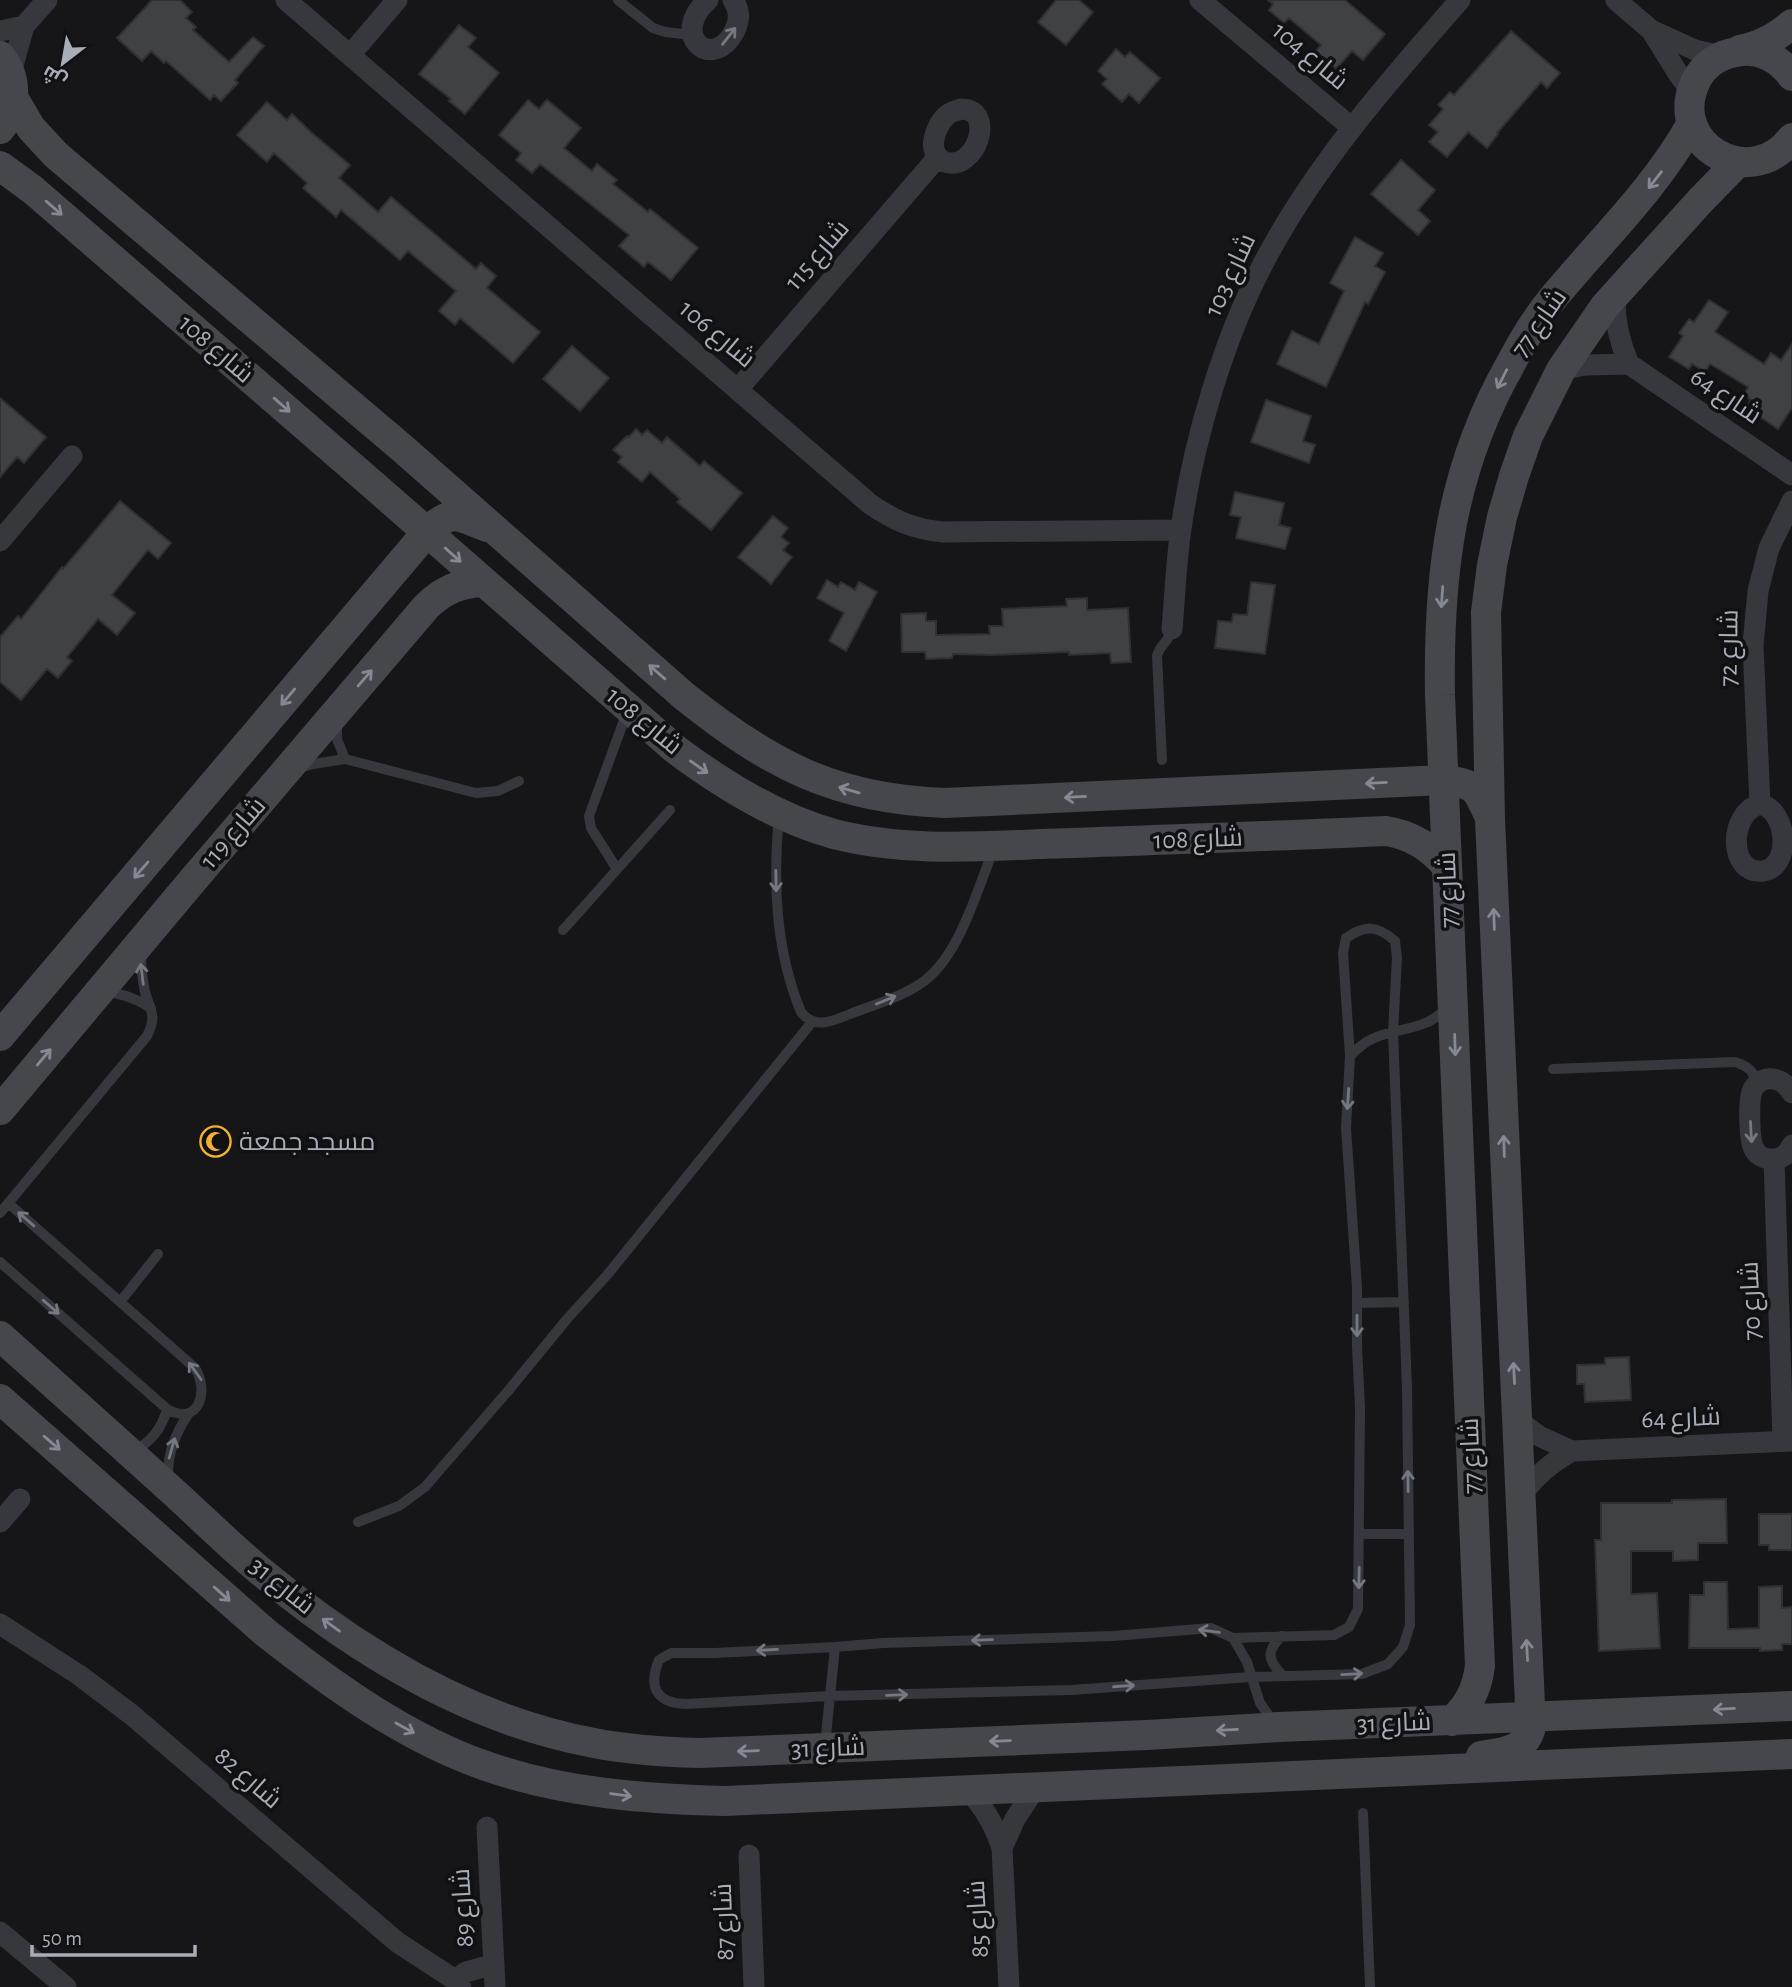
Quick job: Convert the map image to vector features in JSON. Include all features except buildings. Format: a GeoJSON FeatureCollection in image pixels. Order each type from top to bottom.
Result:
{"type":"FeatureCollection","features":[{"type":"Feature","properties":{"kind":"street"},"geometry":{"type":"LineString","coordinates":[[0,129],[9,114],[8,76],[24,26],[47,0]]}},
{"type":"Feature","properties":{"kind":"street","name":"شارع 106"},"geometry":{"type":"LineString","coordinates":[[286,0],[870,504],[896,521],[943,532],[1181,530]]}},
{"type":"Feature","properties":{"kind":"street"},"geometry":{"type":"LineString","coordinates":[[350,55],[397,0]]}},
{"type":"Feature","properties":{"kind":"street"},"geometry":{"type":"LineString","coordinates":[[708,0],[695,16],[692,35],[695,43],[707,49],[719,47],[732,35],[738,21],[734,0]]}},
{"type":"Feature","properties":{"kind":"street","name":"شارع 104"},"geometry":{"type":"LineString","coordinates":[[1200,0],[1351,127]]}},
{"type":"Feature","properties":{"kind":"street","name":"شارع 103"},"geometry":{"type":"LineString","coordinates":[[1172,629],[1181,530],[1196,453],[1221,366],[1245,301],[1280,233],[1351,127],[1460,0]]}},
{"type":"Feature","properties":{"kind":"street"},"geometry":{"type":"LineString","coordinates":[[1616,0],[1651,30],[1695,50],[1729,53],[1751,51],[1764,54],[1776,60],[1792,76]]}},
{"type":"Feature","properties":{"kind":"street"},"geometry":{"type":"LineString","coordinates":[[1792,24],[1768,41],[1753,48],[1729,53],[1708,64],[1698,76],[1689,102],[1692,123],[1699,137],[1709,149],[1723,158],[1738,162],[1781,159],[1781,150],[1792,138]]}},
{"type":"Feature","properties":{"kind":"street"},"geometry":{"type":"LineString","coordinates":[[0,31],[24,26]]}},
{"type":"Feature","properties":{"kind":"street"},"geometry":{"type":"LineString","coordinates":[[1651,30],[1691,91]]}},
{"type":"Feature","properties":{"kind":"street","name":"شارع 108"},"geometry":{"type":"LineString","coordinates":[[8,76],[31,128],[56,155],[402,448],[693,704],[741,738],[798,771],[860,793],[917,802],[1444,780]]}},
{"type":"Feature","properties":{"kind":"street","name":"شارع 77"},"geometry":{"type":"LineString","coordinates":[[1452,1721],[1461,1713],[1474,1691],[1480,1665],[1440,645],[1442,597],[1451,527],[1469,454],[1502,378],[1552,300],[1656,178],[1692,123]]}},
{"type":"Feature","properties":{"kind":"street","name":"شارع 115"},"geometry":{"type":"LineString","coordinates":[[738,389],[937,158]]}},
{"type":"Feature","properties":{"kind":"street","name":"شارع 77"},"geometry":{"type":"LineString","coordinates":[[1531,1718],[1490,820],[1486,612],[1492,565],[1502,517],[1528,436],[1562,370],[1615,295],[1738,162]]}},
{"type":"Feature","properties":{"kind":"street","name":"شارع 108"},"geometry":{"type":"LineString","coordinates":[[0,166],[44,199],[675,749],[727,786],[779,813],[831,833],[880,843],[916,846],[1244,838],[1387,831],[1430,848],[1447,867]]}},
{"type":"Feature","properties":{"kind":"street"},"geometry":{"type":"LineString","coordinates":[[1562,370],[1585,365],[1629,364],[1616,327],[1615,295]]}},
{"type":"Feature","properties":{"kind":"street","name":"شارع 64"},"geometry":{"type":"LineString","coordinates":[[1629,364],[1792,475]]}},
{"type":"Feature","properties":{"kind":"street"},"geometry":{"type":"LineString","coordinates":[[2,535],[72,456]]}},
{"type":"Feature","properties":{"kind":"street","name":"شارع 72"},"geometry":{"type":"LineString","coordinates":[[1760,804],[1754,645],[1758,591],[1769,548],[1792,501]]}},
{"type":"Feature","properties":{"kind":"street"},"geometry":{"type":"LineString","coordinates":[[427,532],[441,519],[453,515],[494,529]]}},
{"type":"Feature","properties":{"kind":"street","name":"شارع 119"},"geometry":{"type":"LineString","coordinates":[[0,1035],[427,532]]}},
{"type":"Feature","properties":{"kind":"street","name":"شارع 119"},"geometry":{"type":"LineString","coordinates":[[0,1110],[434,599],[462,584],[483,582]]}},
{"type":"Feature","properties":{"kind":"street"},"geometry":{"type":"LineString","coordinates":[[193,880],[241,797],[237,782],[228,780],[213,785]]}},
{"type":"Feature","properties":{"kind":"street"},"geometry":{"type":"LineString","coordinates":[[1444,780],[1465,783],[1475,789],[1490,820]]}},
{"type":"Feature","properties":{"kind":"street"},"geometry":{"type":"LineString","coordinates":[[1087,842],[1132,825],[1135,806],[1126,794]]}},
{"type":"Feature","properties":{"kind":"street"},"geometry":{"type":"LineString","coordinates":[[1792,1093],[1787,1085],[1775,1079],[1762,1080],[1750,1096],[1751,1141],[1757,1154],[1768,1160],[1774,1159],[1784,1156],[1792,1145]]}},
{"type":"Feature","properties":{"kind":"street","name":"شارع 70"},"geometry":{"type":"LineString","coordinates":[[1774,1159],[1788,1441]]}},
{"type":"Feature","properties":{"kind":"street"},"geometry":{"type":"LineString","coordinates":[[1460,1203],[1476,1271],[1486,1281],[1494,1284],[1510,1283]]}},
{"type":"Feature","properties":{"kind":"street","name":"شارع 31"},"geometry":{"type":"LineString","coordinates":[[0,1336],[258,1568],[341,1633],[388,1663],[482,1710],[518,1724],[593,1743],[663,1752],[699,1753],[1792,1706]]}},
{"type":"Feature","properties":{"kind":"street","name":"شارع 31"},"geometry":{"type":"LineString","coordinates":[[0,1399],[266,1633],[308,1666],[397,1724],[442,1748],[486,1766],[533,1780],[578,1789],[674,1800],[725,1801],[1792,1754]]}},
{"type":"Feature","properties":{"kind":"street","name":"شارع 64"},"geometry":{"type":"LineString","coordinates":[[1516,1419],[1539,1436],[1572,1451],[1788,1441]]}},
{"type":"Feature","properties":{"kind":"street","name":"شارع 64"},"geometry":{"type":"LineString","coordinates":[[1520,1497],[1544,1468],[1572,1451]]}},
{"type":"Feature","properties":{"kind":"street"},"geometry":{"type":"LineString","coordinates":[[0,1522],[20,1499]]}},
{"type":"Feature","properties":{"kind":"street"},"geometry":{"type":"LineString","coordinates":[[161,1539],[169,1522],[184,1517],[268,1587],[296,1599]]}},
{"type":"Feature","properties":{"kind":"street","name":"شارع 82"},"geometry":{"type":"LineString","coordinates":[[0,1624],[79,1675],[132,1715],[397,1942],[458,1984],[466,1972],[494,1964]]}},
{"type":"Feature","properties":{"kind":"street"},"geometry":{"type":"LineString","coordinates":[[1431,1770],[1518,1747],[1529,1736],[1531,1718]]}},
{"type":"Feature","properties":{"kind":"street","name":"شارع 85"},"geometry":{"type":"LineString","coordinates":[[1002,1848],[1036,1787]]}},
{"type":"Feature","properties":{"kind":"street","name":"شارع 85"},"geometry":{"type":"LineString","coordinates":[[968,1790],[986,1812],[1002,1848],[1009,1987]]}},
{"type":"Feature","properties":{"kind":"street","name":"شارع 89"},"geometry":{"type":"LineString","coordinates":[[488,1827],[495,1987]]}},
{"type":"Feature","properties":{"kind":"street","name":"شارع 87"},"geometry":{"type":"LineString","coordinates":[[749,1855],[754,1987]]}},
{"type":"Feature","properties":{"kind":"street"},"geometry":{"type":"LineString","coordinates":[[0,1932],[66,1987]]}},
{"type":"Feature","properties":{"kind":"lane"},"geometry":{"type":"LineString","coordinates":[[618,0],[653,28],[692,35]]}},
{"type":"Feature","properties":{"kind":"lane"},"geometry":{"type":"LineString","coordinates":[[1162,760],[1157,656],[1159,648],[1169,639],[1172,629]]}},
{"type":"Feature","properties":{"kind":"lane"},"geometry":{"type":"LineString","coordinates":[[341,706],[336,727],[340,749],[345,759]]}},
{"type":"Feature","properties":{"kind":"lane"},"geometry":{"type":"LineString","coordinates":[[617,869],[591,828],[589,816],[628,709]]}},
{"type":"Feature","properties":{"kind":"lane"},"geometry":{"type":"LineString","coordinates":[[283,775],[313,764],[345,759],[476,793],[498,791],[519,781]]}},
{"type":"Feature","properties":{"kind":"lane"},"geometry":{"type":"LineString","coordinates":[[563,930],[670,810]]}},
{"type":"Feature","properties":{"kind":"lane"},"geometry":{"type":"LineString","coordinates":[[779,813],[776,876],[779,937],[799,1005],[806,1018],[813,1022],[835,1020],[919,985],[934,973],[954,946],[995,845]]}},
{"type":"Feature","properties":{"kind":"lane"},"geometry":{"type":"LineString","coordinates":[[1376,928],[1395,941],[1397,958],[1393,1032],[1407,1388],[1410,1625],[1402,1647],[1388,1664],[1362,1674],[1250,1677],[1071,1690],[829,1696],[671,1704],[660,1698],[653,1684],[659,1660],[671,1653],[1113,1636],[1211,1628],[1233,1638],[1334,1635],[1349,1627],[1358,1609],[1360,1407],[1357,1303],[1346,1128],[1350,1056],[1343,953],[1346,938],[1358,930],[1376,928]]}},
{"type":"Feature","properties":{"kind":"lane"},"geometry":{"type":"LineString","coordinates":[[0,1213],[147,1036],[154,1017],[146,996],[141,969],[143,939]]}},
{"type":"Feature","properties":{"kind":"lane"},"geometry":{"type":"LineString","coordinates":[[99,992],[126,995],[151,1009]]}},
{"type":"Feature","properties":{"kind":"lane"},"geometry":{"type":"LineString","coordinates":[[1350,1056],[1373,1038],[1426,1024],[1435,1019],[1449,1006],[1453,997]]}},
{"type":"Feature","properties":{"kind":"lane"},"geometry":{"type":"LineString","coordinates":[[358,1522],[399,1506],[425,1487],[608,1274],[813,1022]]}},
{"type":"Feature","properties":{"kind":"lane"},"geometry":{"type":"LineString","coordinates":[[1553,1069],[1735,1062],[1749,1068],[1755,1075],[1757,1084]]}},
{"type":"Feature","properties":{"kind":"lane"},"geometry":{"type":"LineString","coordinates":[[8,1203],[195,1368],[200,1376],[203,1386],[201,1401],[189,1413],[172,1445],[168,1486]]}},
{"type":"Feature","properties":{"kind":"lane"},"geometry":{"type":"LineString","coordinates":[[120,1302],[158,1254]]}},
{"type":"Feature","properties":{"kind":"lane"},"geometry":{"type":"LineString","coordinates":[[0,1262],[167,1409],[181,1414],[189,1413]]}},
{"type":"Feature","properties":{"kind":"lane"},"geometry":{"type":"LineString","coordinates":[[1357,1303],[1404,1302]]}},
{"type":"Feature","properties":{"kind":"lane"},"geometry":{"type":"LineString","coordinates":[[130,1452],[150,1440],[164,1420],[167,1409]]}},
{"type":"Feature","properties":{"kind":"lane"},"geometry":{"type":"LineString","coordinates":[[1360,1534],[1409,1534]]}},
{"type":"Feature","properties":{"kind":"lane"},"geometry":{"type":"LineString","coordinates":[[1282,1636],[1273,1645],[1270,1655],[1273,1665],[1283,1676]]}},
{"type":"Feature","properties":{"kind":"lane"},"geometry":{"type":"LineString","coordinates":[[1233,1638],[1247,1662],[1260,1703],[1279,1727]]}},
{"type":"Feature","properties":{"kind":"lane"},"geometry":{"type":"LineString","coordinates":[[825,1748],[835,1647]]}},
{"type":"Feature","properties":{"kind":"lane"},"geometry":{"type":"LineString","coordinates":[[1363,1812],[1370,1987]]}},
{"type":"Feature","properties":{"kind":"place","name":"مسجد جمعة"},"geometry":{"type":"Point","coordinates":[216,1142]}}]}
